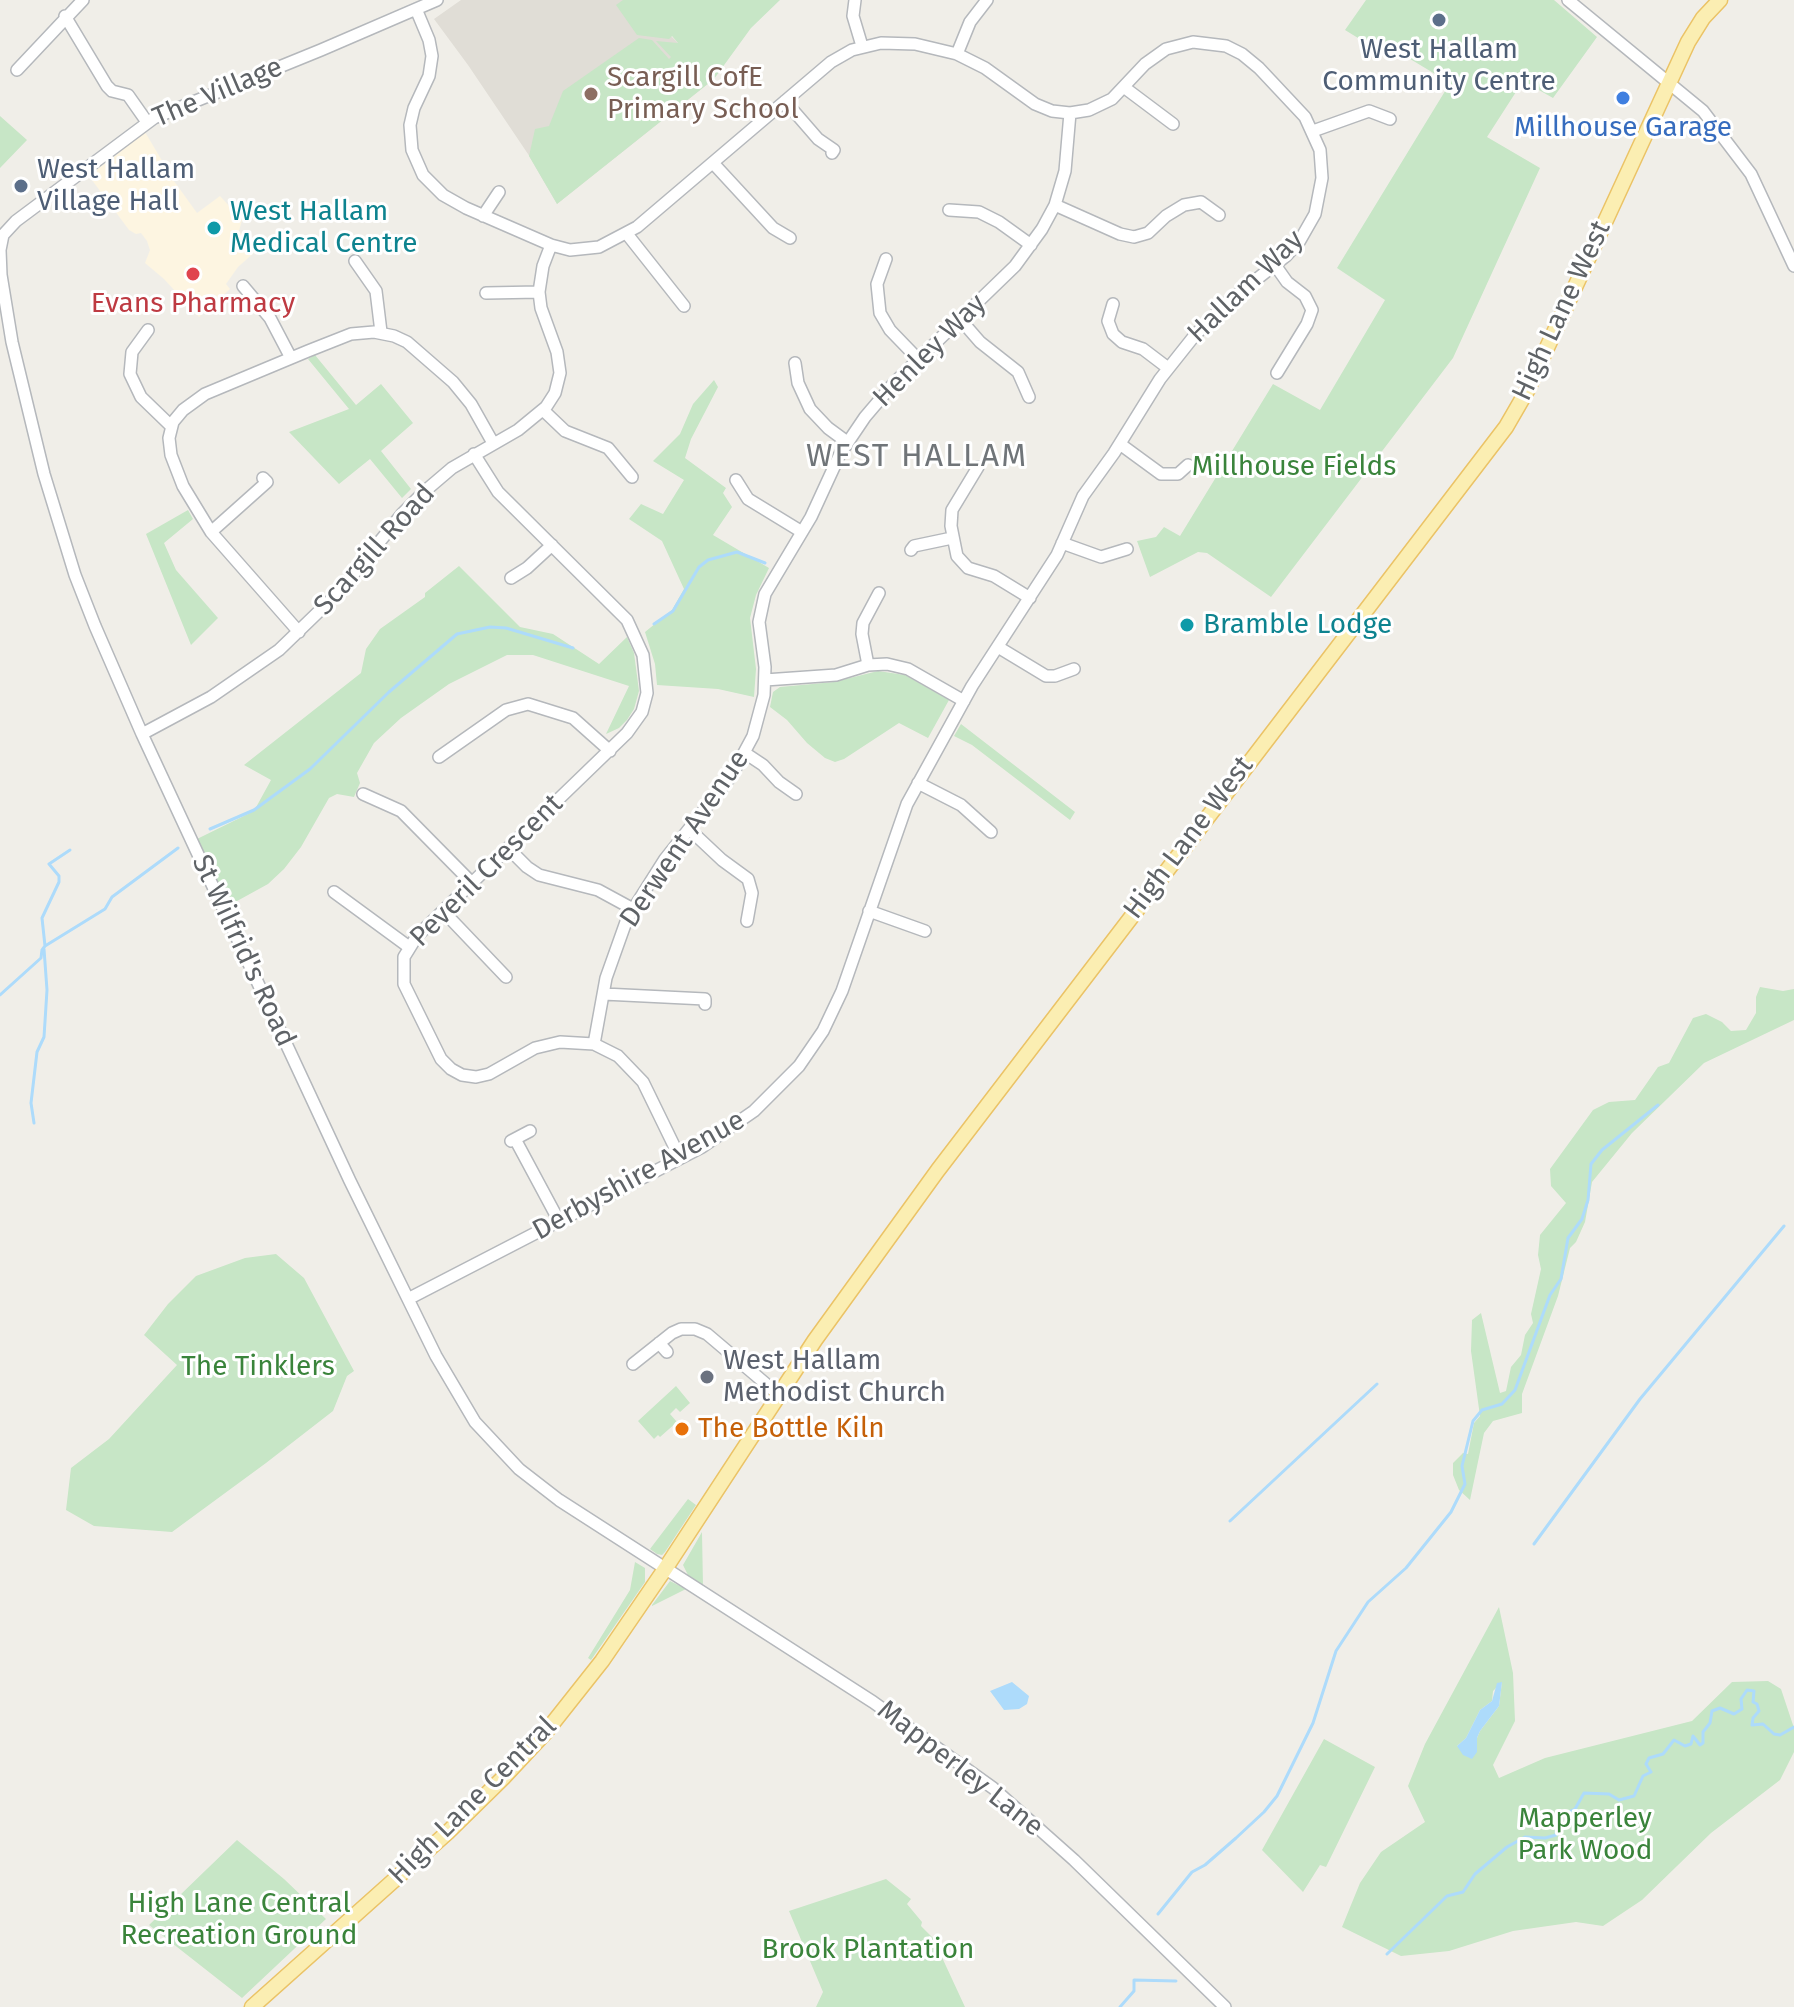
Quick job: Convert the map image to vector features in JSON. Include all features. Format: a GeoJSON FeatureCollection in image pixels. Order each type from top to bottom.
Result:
{"type":"FeatureCollection","features":[{"type":"Feature","properties":{"kind":"main road","name":"High Lane West"},"geometry":{"type":"LineString","coordinates":[[665,1569],[779,1395],[938,1170],[1506,427],[1528,389],[1668,83],[1697,27],[1720,0]]}},
{"type":"Feature","properties":{"kind":"main road","name":"High Lane Central"},"geometry":{"type":"LineString","coordinates":[[252,2007],[440,1839],[503,1778],[545,1733],[602,1661],[665,1569]]}},
{"type":"Feature","properties":{"kind":"street"},"geometry":{"type":"LineString","coordinates":[[19,62],[83,0]]}},
{"type":"Feature","properties":{"kind":"street","name":"The Village"},"geometry":{"type":"LineString","coordinates":[[5,230],[147,122],[437,0]]}},
{"type":"Feature","properties":{"kind":"street"},"geometry":{"type":"LineString","coordinates":[[855,0],[853,16],[862,46]]}},
{"type":"Feature","properties":{"kind":"street"},"geometry":{"type":"LineString","coordinates":[[957,54],[970,22],[987,0]]}},
{"type":"Feature","properties":{"kind":"street"},"geometry":{"type":"LineString","coordinates":[[1568,0],[1703,111],[1744,163],[1772,215],[1794,266]]}},
{"type":"Feature","properties":{"kind":"street"},"geometry":{"type":"LineString","coordinates":[[416,9],[432,56],[429,76],[411,116],[413,155],[423,175],[454,202],[551,245],[570,250],[589,249],[627,234],[831,62],[862,46],[904,42],[957,54],[985,68],[1035,104],[1052,111],[1070,113]]}},
{"type":"Feature","properties":{"kind":"street"},"geometry":{"type":"LineString","coordinates":[[65,16],[107,86],[112,91],[128,95],[147,122]]}},
{"type":"Feature","properties":{"kind":"street","name":"Hallam Way"},"geometry":{"type":"LineString","coordinates":[[964,701],[1062,543],[1079,502],[1168,368],[1213,316],[1242,289],[1291,252],[1303,236],[1319,201],[1320,150],[1313,131],[1297,106],[1242,54],[1218,44],[1193,42],[1166,49],[1145,64],[1112,99],[1095,108],[1070,113]]}},
{"type":"Feature","properties":{"kind":"street"},"geometry":{"type":"LineString","coordinates":[[1125,88],[1173,124]]}},
{"type":"Feature","properties":{"kind":"street"},"geometry":{"type":"LineString","coordinates":[[785,101],[818,139],[834,150],[832,153]]}},
{"type":"Feature","properties":{"kind":"street"},"geometry":{"type":"LineString","coordinates":[[1313,131],[1357,114],[1384,112]]}},
{"type":"Feature","properties":{"kind":"street","name":"Henley Way"},"geometry":{"type":"LineString","coordinates":[[765,680],[759,630],[761,605],[847,442],[878,401],[1015,266],[1031,245],[1055,205],[1065,171],[1070,113]]}},
{"type":"Feature","properties":{"kind":"street"},"geometry":{"type":"LineString","coordinates":[[713,163],[769,232],[790,238]]}},
{"type":"Feature","properties":{"kind":"street"},"geometry":{"type":"LineString","coordinates":[[483,216],[499,192]]}},
{"type":"Feature","properties":{"kind":"street"},"geometry":{"type":"LineString","coordinates":[[1055,205],[1120,234],[1145,240],[1177,208],[1208,200],[1219,215]]}},
{"type":"Feature","properties":{"kind":"street"},"geometry":{"type":"LineString","coordinates":[[956,206],[989,217],[1031,245]]}},
{"type":"Feature","properties":{"kind":"street","name":"St Wilfrid's Road"},"geometry":{"type":"LineString","coordinates":[[5,230],[0,250],[1,275],[12,342],[44,474],[75,575],[142,734],[408,1299],[459,1398],[501,1451],[559,1500],[665,1569]]}},
{"type":"Feature","properties":{"kind":"street"},"geometry":{"type":"LineString","coordinates":[[627,234],[677,289],[684,306]]}},
{"type":"Feature","properties":{"kind":"street","name":"Scargill Road"},"geometry":{"type":"LineString","coordinates":[[142,734],[224,689],[279,650],[339,592],[415,501],[452,468],[518,430],[543,410],[555,393],[560,369],[539,292],[543,266],[551,245]]}},
{"type":"Feature","properties":{"kind":"street"},"geometry":{"type":"LineString","coordinates":[[880,263],[877,284],[880,313],[890,330],[918,359]]}},
{"type":"Feature","properties":{"kind":"street"},"geometry":{"type":"LineString","coordinates":[[1275,265],[1287,282],[1316,309],[1277,373]]}},
{"type":"Feature","properties":{"kind":"street"},"geometry":{"type":"LineString","coordinates":[[357,268],[378,296],[381,332]]}},
{"type":"Feature","properties":{"kind":"street"},"geometry":{"type":"LineString","coordinates":[[486,293],[501,287],[539,292]]}},
{"type":"Feature","properties":{"kind":"street"},"geometry":{"type":"LineString","coordinates":[[246,294],[273,323],[291,358]]}},
{"type":"Feature","properties":{"kind":"street"},"geometry":{"type":"LineString","coordinates":[[1113,304],[1105,330],[1122,342],[1143,349],[1168,368]]}},
{"type":"Feature","properties":{"kind":"street"},"geometry":{"type":"LineString","coordinates":[[960,319],[980,342],[1018,372],[1031,389]]}},
{"type":"Feature","properties":{"kind":"street"},"geometry":{"type":"LineString","coordinates":[[148,330],[132,352],[130,374],[141,397],[171,426]]}},
{"type":"Feature","properties":{"kind":"street"},"geometry":{"type":"LineString","coordinates":[[299,632],[211,532],[196,509],[178,474],[170,445],[171,426],[183,410],[199,397],[291,358],[358,332],[381,332],[407,342],[453,382],[471,404],[493,443]]}},
{"type":"Feature","properties":{"kind":"street"},"geometry":{"type":"LineString","coordinates":[[793,372],[810,409],[847,442]]}},
{"type":"Feature","properties":{"kind":"street"},"geometry":{"type":"LineString","coordinates":[[543,410],[565,431],[623,457],[632,477]]}},
{"type":"Feature","properties":{"kind":"street"},"geometry":{"type":"LineString","coordinates":[[1120,444],[1157,473],[1185,473]]}},
{"type":"Feature","properties":{"kind":"street","name":"Peveril Crescent"},"geometry":{"type":"LineString","coordinates":[[474,454],[498,492],[627,620],[643,655],[648,678],[645,703],[633,726],[610,751],[409,947],[402,966],[404,984],[441,1059],[456,1073],[476,1077],[489,1074],[535,1048],[552,1043],[574,1041],[594,1044]]}},
{"type":"Feature","properties":{"kind":"street"},"geometry":{"type":"LineString","coordinates":[[978,467],[952,510],[952,538],[959,561],[968,568],[998,578],[1030,598]]}},
{"type":"Feature","properties":{"kind":"street"},"geometry":{"type":"LineString","coordinates":[[211,532],[267,482],[263,478]]}},
{"type":"Feature","properties":{"kind":"street"},"geometry":{"type":"LineString","coordinates":[[737,489],[755,504],[802,532]]}},
{"type":"Feature","properties":{"kind":"street"},"geometry":{"type":"LineString","coordinates":[[911,550],[914,546],[952,538]]}},
{"type":"Feature","properties":{"kind":"street"},"geometry":{"type":"LineString","coordinates":[[1062,543],[1101,557],[1127,549]]}},
{"type":"Feature","properties":{"kind":"street"},"geometry":{"type":"LineString","coordinates":[[500,569],[511,582],[552,545]]}},
{"type":"Feature","properties":{"kind":"street"},"geometry":{"type":"LineString","coordinates":[[868,665],[862,629],[867,612],[879,593]]}},
{"type":"Feature","properties":{"kind":"street"},"geometry":{"type":"LineString","coordinates":[[998,647],[1041,674],[1061,678],[1074,669]]}},
{"type":"Feature","properties":{"kind":"street"},"geometry":{"type":"LineString","coordinates":[[765,680],[844,674],[868,665],[887,664],[908,669],[964,701]]}},
{"type":"Feature","properties":{"kind":"street","name":"Derwent Avenue"},"geometry":{"type":"LineString","coordinates":[[594,1044],[616,946],[633,909],[689,829],[725,785],[745,753],[758,720],[765,680]]}},
{"type":"Feature","properties":{"kind":"street","name":"Derbyshire Avenue"},"geometry":{"type":"LineString","coordinates":[[408,1299],[719,1136],[779,1089],[823,1031],[842,991],[904,813],[964,701]]}},
{"type":"Feature","properties":{"kind":"street"},"geometry":{"type":"LineString","coordinates":[[439,757],[451,742],[506,710],[528,704],[573,718],[610,751]]}},
{"type":"Feature","properties":{"kind":"street"},"geometry":{"type":"LineString","coordinates":[[745,753],[796,794]]}},
{"type":"Feature","properties":{"kind":"street"},"geometry":{"type":"LineString","coordinates":[[918,783],[961,805],[991,832]]}},
{"type":"Feature","properties":{"kind":"street"},"geometry":{"type":"LineString","coordinates":[[363,794],[379,807],[401,811],[472,883]]}},
{"type":"Feature","properties":{"kind":"street"},"geometry":{"type":"LineString","coordinates":[[689,829],[748,879],[752,893],[747,921]]}},
{"type":"Feature","properties":{"kind":"street"},"geometry":{"type":"LineString","coordinates":[[508,848],[533,872],[591,888],[633,909]]}},
{"type":"Feature","properties":{"kind":"street"},"geometry":{"type":"LineString","coordinates":[[334,892],[409,947]]}},
{"type":"Feature","properties":{"kind":"street"},"geometry":{"type":"LineString","coordinates":[[443,911],[499,962],[506,977]]}},
{"type":"Feature","properties":{"kind":"street"},"geometry":{"type":"LineString","coordinates":[[869,911],[906,918],[925,931]]}},
{"type":"Feature","properties":{"kind":"street"},"geometry":{"type":"LineString","coordinates":[[604,994],[705,999],[705,1004]]}},
{"type":"Feature","properties":{"kind":"street"},"geometry":{"type":"LineString","coordinates":[[594,1044],[618,1056],[643,1082],[680,1158]]}},
{"type":"Feature","properties":{"kind":"street"},"geometry":{"type":"LineString","coordinates":[[530,1131],[513,1140],[559,1221]]}},
{"type":"Feature","properties":{"kind":"street"},"geometry":{"type":"LineString","coordinates":[[633,1364],[663,1347],[681,1329],[702,1331],[779,1395]]}},
{"type":"Feature","properties":{"kind":"street","name":"Mapperley Lane"},"geometry":{"type":"LineString","coordinates":[[665,1569],[873,1702],[993,1788],[1134,1916],[1225,2007]]}},
{"type":"Feature","properties":{"kind":"shaded area","name":"Scargill CofE Primary School"},"geometry":{"type":"Polygon","coordinates":[[[461,0],[635,0],[714,79],[557,204],[528,154],[434,19],[461,0]]]}},
{"type":"Feature","properties":{"kind":"shaded area"},"geometry":{"type":"Polygon","coordinates":[[[145,132],[197,213],[220,196],[242,220],[239,231],[256,251],[238,267],[226,284],[230,289],[199,317],[145,263],[150,250],[147,241],[141,233],[129,230],[89,176],[145,132]]]}},
{"type":"Feature","properties":{"kind":"green space"},"geometry":{"type":"Polygon","coordinates":[[[623,0],[780,0],[751,28],[714,79],[557,204],[529,156],[535,129],[549,126],[563,91],[639,38],[652,40],[669,59],[671,57],[656,41],[678,43],[672,36],[669,39],[637,35],[616,5],[623,0]]]}},
{"type":"Feature","properties":{"kind":"green space","name":"Millhouse Fields"},"geometry":{"type":"Polygon","coordinates":[[[1366,0],[1554,0],[1597,37],[1553,98],[1523,81],[1487,137],[1540,168],[1453,358],[1271,597],[1207,553],[1198,552],[1150,577],[1137,541],[1156,537],[1164,527],[1180,536],[1273,384],[1320,410],[1385,300],[1337,268],[1450,83],[1377,39],[1371,46],[1345,30],[1366,0]]]}},
{"type":"Feature","properties":{"kind":"green space"},"geometry":{"type":"Polygon","coordinates":[[[0,116],[27,140],[0,168],[0,116]]]}},
{"type":"Feature","properties":{"kind":"green space"},"geometry":{"type":"Polygon","coordinates":[[[315,355],[356,405],[381,384],[413,423],[381,451],[411,489],[402,498],[370,459],[339,484],[289,432],[349,409],[308,359],[315,355]]]}},
{"type":"Feature","properties":{"kind":"green space"},"geometry":{"type":"Polygon","coordinates":[[[714,380],[718,387],[691,439],[685,458],[726,488],[723,493],[732,507],[713,535],[769,568],[756,595],[750,618],[756,669],[754,697],[718,689],[657,685],[655,664],[645,632],[672,610],[684,589],[662,541],[629,519],[641,504],[663,514],[684,480],[653,461],[680,434],[693,404],[714,380]]]}},
{"type":"Feature","properties":{"kind":"green space"},"geometry":{"type":"Polygon","coordinates":[[[188,510],[193,519],[164,543],[176,570],[218,618],[191,645],[146,534],[188,510]]]}},
{"type":"Feature","properties":{"kind":"green space"},"geometry":{"type":"Polygon","coordinates":[[[459,566],[520,627],[553,634],[599,664],[627,637],[634,653],[639,691],[627,720],[606,734],[629,686],[533,655],[507,655],[449,684],[401,718],[374,743],[357,773],[360,783],[354,797],[337,794],[329,798],[301,847],[284,869],[268,884],[228,906],[197,839],[254,811],[271,780],[244,765],[361,673],[366,649],[380,629],[425,597],[425,593],[459,566]]]}},
{"type":"Feature","properties":{"kind":"green space"},"geometry":{"type":"Polygon","coordinates":[[[878,671],[905,675],[949,700],[928,738],[899,723],[835,762],[807,743],[787,720],[770,707],[773,692],[780,687],[834,682],[878,671]]]}},
{"type":"Feature","properties":{"kind":"green space"},"geometry":{"type":"Polygon","coordinates":[[[961,724],[1075,812],[1070,820],[972,745],[954,736],[961,724]]]}},
{"type":"Feature","properties":{"kind":"green space"},"geometry":{"type":"Polygon","coordinates":[[[1760,987],[1783,991],[1794,989],[1794,1020],[1704,1063],[1632,1133],[1592,1182],[1585,1222],[1570,1248],[1558,1296],[1522,1394],[1522,1413],[1493,1421],[1484,1433],[1470,1500],[1459,1490],[1453,1475],[1453,1463],[1463,1453],[1468,1454],[1474,1423],[1480,1416],[1471,1351],[1472,1320],[1481,1313],[1500,1393],[1506,1391],[1511,1367],[1521,1355],[1525,1335],[1533,1323],[1531,1314],[1541,1269],[1538,1255],[1540,1235],[1566,1203],[1551,1186],[1550,1169],[1593,1110],[1609,1102],[1635,1100],[1658,1067],[1669,1063],[1693,1018],[1706,1014],[1731,1031],[1746,1030],[1756,1013],[1756,997],[1760,987]]]}},
{"type":"Feature","properties":{"kind":"green space","name":"The Tinklers"},"geometry":{"type":"Polygon","coordinates":[[[276,1254],[304,1278],[354,1371],[347,1376],[333,1411],[172,1532],[94,1526],[66,1510],[71,1468],[109,1439],[177,1365],[144,1335],[168,1304],[196,1276],[245,1258],[276,1254]]]}},
{"type":"Feature","properties":{"kind":"green space"},"geometry":{"type":"Polygon","coordinates":[[[676,1386],[690,1403],[680,1412],[676,1408],[670,1414],[677,1422],[654,1439],[638,1421],[676,1386]]]}},
{"type":"Feature","properties":{"kind":"green space"},"geometry":{"type":"Polygon","coordinates":[[[688,1499],[696,1505],[665,1552],[657,1554],[650,1549],[688,1499]]]}},
{"type":"Feature","properties":{"kind":"green space"},"geometry":{"type":"Polygon","coordinates":[[[702,1532],[703,1587],[689,1577],[683,1565],[702,1532]]]}},
{"type":"Feature","properties":{"kind":"green space"},"geometry":{"type":"Polygon","coordinates":[[[635,1562],[645,1568],[645,1582],[591,1660],[588,1658],[630,1590],[635,1562]]]}},
{"type":"Feature","properties":{"kind":"green space"},"geometry":{"type":"Polygon","coordinates":[[[670,1581],[686,1589],[652,1606],[652,1605],[670,1581]]]}},
{"type":"Feature","properties":{"kind":"green space","name":"Mapperley Park Wood"},"geometry":{"type":"Polygon","coordinates":[[[1499,1607],[1513,1673],[1515,1721],[1493,1765],[1499,1778],[1545,1758],[1692,1721],[1732,1682],[1768,1681],[1781,1689],[1794,1728],[1794,1752],[1780,1780],[1711,1833],[1642,1900],[1603,1926],[1576,1922],[1513,1931],[1449,1951],[1401,1956],[1342,1927],[1360,1883],[1381,1852],[1425,1822],[1408,1786],[1425,1744],[1499,1607]],[[1502,1682],[1493,1691],[1492,1701],[1480,1710],[1466,1738],[1457,1746],[1477,1752],[1480,1731],[1499,1706],[1502,1682]]]}},
{"type":"Feature","properties":{"kind":"green space"},"geometry":{"type":"Polygon","coordinates":[[[1324,1739],[1375,1767],[1326,1867],[1320,1865],[1303,1892],[1262,1850],[1324,1739]]]}},
{"type":"Feature","properties":{"kind":"green space","name":"High Lane Central Recreation Ground"},"geometry":{"type":"Polygon","coordinates":[[[237,1840],[326,1919],[242,1998],[149,1925],[237,1840]]]}},
{"type":"Feature","properties":{"kind":"green space","name":"Brook Plantation"},"geometry":{"type":"Polygon","coordinates":[[[886,1879],[911,1899],[907,1904],[933,1938],[965,2007],[816,2007],[823,1992],[789,1911],[886,1879]]]}},
{"type":"Feature","properties":{"kind":"water"},"geometry":{"type":"Polygon","coordinates":[[[1012,1682],[1029,1696],[1027,1704],[1019,1709],[1004,1710],[990,1691],[1012,1682]]]}},
{"type":"Feature","properties":{"kind":"water"},"geometry":{"type":"Polygon","coordinates":[[[1502,1682],[1499,1706],[1480,1731],[1477,1752],[1472,1759],[1463,1755],[1457,1746],[1466,1738],[1480,1710],[1492,1701],[1497,1683],[1502,1682]]]}},
{"type":"Feature","properties":{"kind":"waterway"},"geometry":{"type":"LineString","coordinates":[[654,624],[673,611],[699,567],[708,560],[737,552],[765,563]]}},
{"type":"Feature","properties":{"kind":"waterway"},"geometry":{"type":"LineString","coordinates":[[210,829],[254,810],[310,769],[389,692],[457,634],[490,627],[506,628],[573,648]]}},
{"type":"Feature","properties":{"kind":"waterway"},"geometry":{"type":"LineString","coordinates":[[45,946],[105,909],[112,897],[178,848]]}},
{"type":"Feature","properties":{"kind":"waterway"},"geometry":{"type":"LineString","coordinates":[[0,995],[41,958],[45,946],[42,918],[59,882],[59,876],[49,864],[70,850]]}},
{"type":"Feature","properties":{"kind":"waterway"},"geometry":{"type":"LineString","coordinates":[[34,1123],[31,1103],[37,1052],[44,1037],[47,990],[44,949]]}},
{"type":"Feature","properties":{"kind":"waterway"},"geometry":{"type":"LineString","coordinates":[[1158,1914],[1192,1872],[1205,1865],[1236,1838],[1277,1796],[1313,1723],[1336,1651],[1368,1602],[1406,1568],[1451,1512],[1465,1484],[1462,1466],[1473,1421],[1482,1410],[1502,1404],[1515,1390],[1550,1295],[1561,1279],[1568,1238],[1582,1219],[1588,1200],[1591,1164],[1602,1150],[1658,1105]]}},
{"type":"Feature","properties":{"kind":"waterway"},"geometry":{"type":"LineString","coordinates":[[1534,1544],[1640,1399],[1784,1226]]}},
{"type":"Feature","properties":{"kind":"waterway"},"geometry":{"type":"LineString","coordinates":[[1230,1521],[1377,1384]]}},
{"type":"Feature","properties":{"kind":"waterway"},"geometry":{"type":"LineString","coordinates":[[1387,1954],[1447,1896],[1463,1892],[1475,1874],[1507,1847],[1525,1837],[1556,1835],[1558,1817],[1575,1809],[1584,1793],[1609,1794],[1619,1800],[1634,1796],[1643,1776],[1651,1772],[1646,1764],[1649,1758],[1663,1754],[1674,1740],[1685,1746],[1691,1744],[1693,1736],[1700,1745],[1703,1743],[1703,1732],[1710,1723],[1712,1711],[1720,1708],[1734,1714],[1742,1709],[1741,1699],[1747,1690],[1754,1691],[1753,1702],[1759,1711],[1752,1725],[1763,1724],[1774,1734],[1780,1735],[1794,1727]]}},
{"type":"Feature","properties":{"kind":"waterway"},"geometry":{"type":"LineString","coordinates":[[1120,2007],[1134,1991],[1134,1980],[1176,1981]]}},
{"type":"Feature","properties":{"kind":"place","name":"West Hallam Community Centre"},"geometry":{"type":"Point","coordinates":[1439,20]}},
{"type":"Feature","properties":{"kind":"place","name":"Scargill CofE Primary School"},"geometry":{"type":"Point","coordinates":[591,94]}},
{"type":"Feature","properties":{"kind":"place","name":"Millhouse Garage"},"geometry":{"type":"Point","coordinates":[1623,98]}},
{"type":"Feature","properties":{"kind":"place","name":"West Hallam Village Hall"},"geometry":{"type":"Point","coordinates":[21,186]}},
{"type":"Feature","properties":{"kind":"place","name":"West Hallam Medical Centre"},"geometry":{"type":"Point","coordinates":[214,228]}},
{"type":"Feature","properties":{"kind":"place","name":"Evans Pharmacy"},"geometry":{"type":"Point","coordinates":[193,274]}},
{"type":"Feature","properties":{"kind":"place","name":"Bramble Lodge"},"geometry":{"type":"Point","coordinates":[1187,625]}},
{"type":"Feature","properties":{"kind":"place","name":"West Hallam Methodist Church"},"geometry":{"type":"Point","coordinates":[707,1377]}},
{"type":"Feature","properties":{"kind":"place","name":"The Bottle Kiln"},"geometry":{"type":"Point","coordinates":[682,1429]}},
{"type":"Feature","properties":{"kind":"district","name":"WEST HALLAM"},"geometry":{"type":"Point","coordinates":[917,457]}}]}
